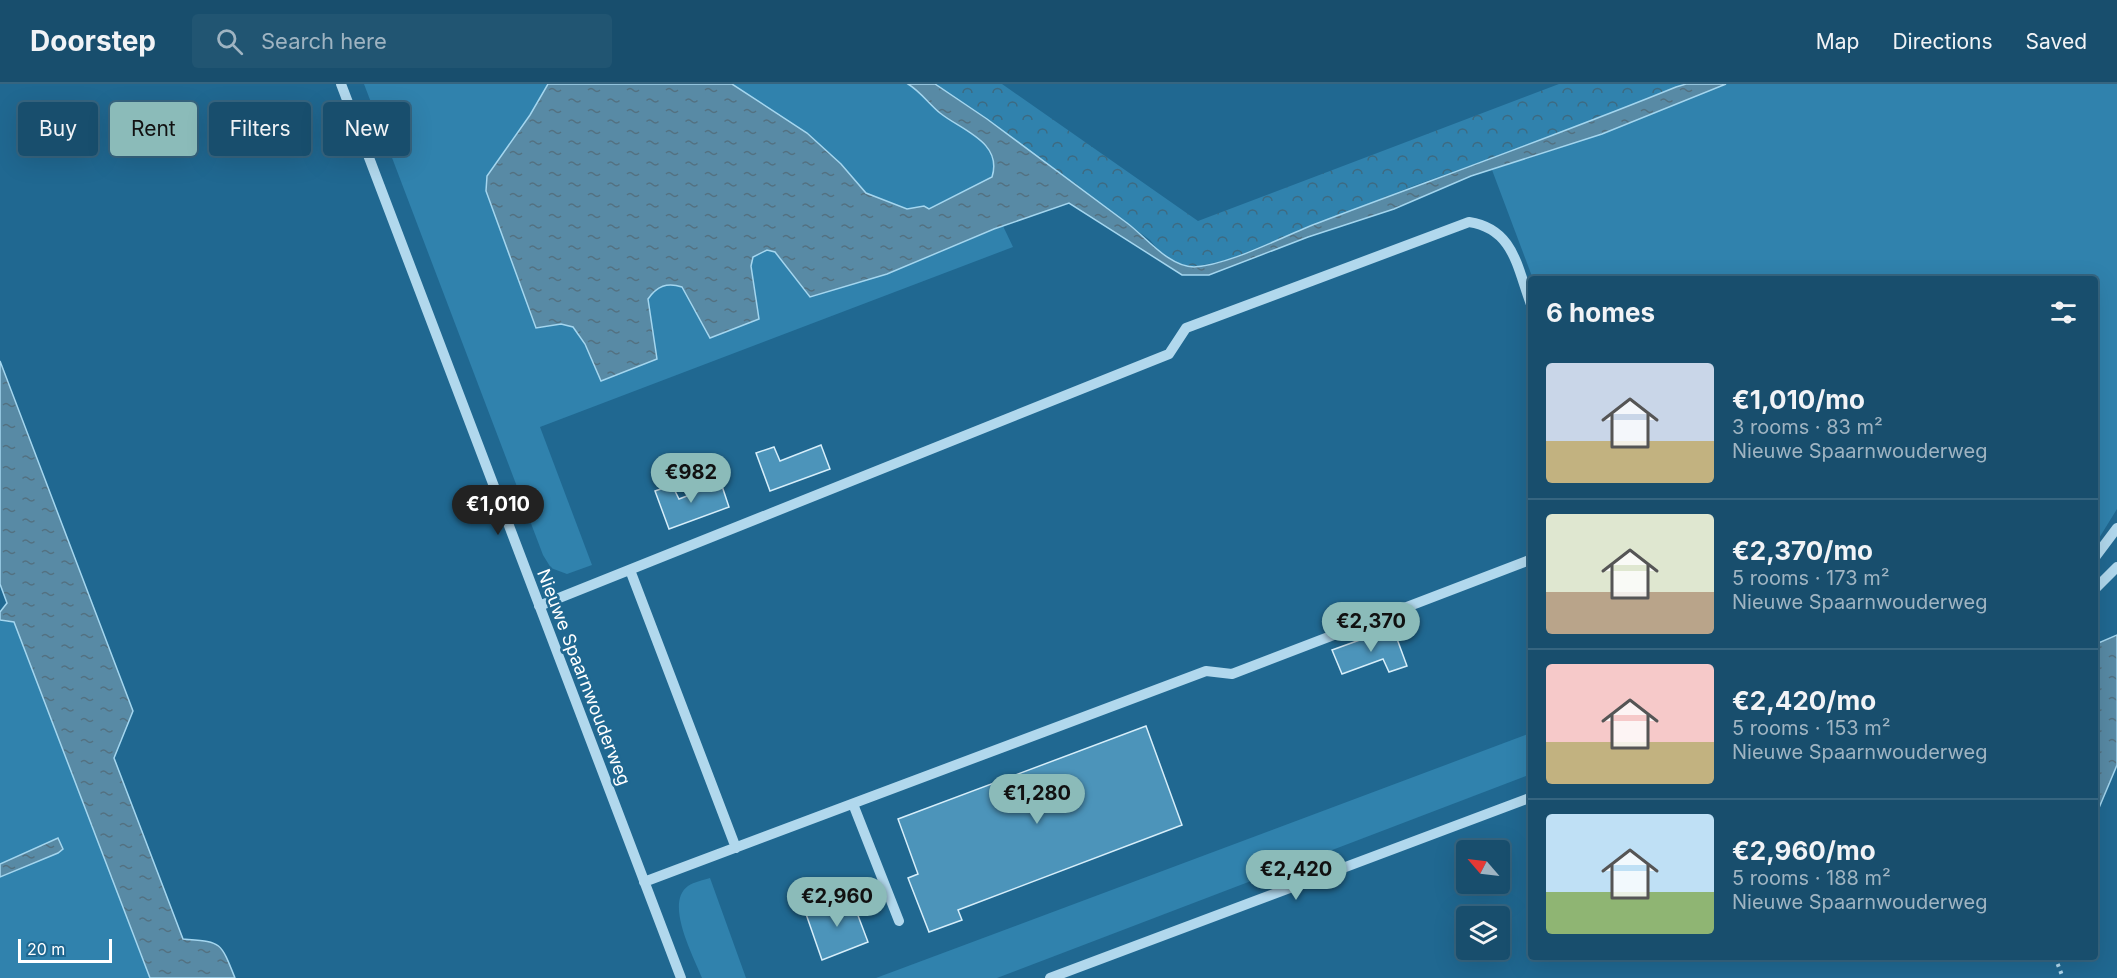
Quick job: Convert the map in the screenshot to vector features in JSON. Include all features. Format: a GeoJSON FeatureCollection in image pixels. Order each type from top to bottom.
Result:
{"type":"FeatureCollection","features":[{"type":"Feature","properties":{"kind":"street","name":"Nieuwe Spaarnwouderweg"},"geometry":{"type":"LineString","coordinates":[[341,84],[681,978]]}},
{"type":"Feature","properties":{"kind":"street"},"geometry":{"type":"LineString","coordinates":[[540,606],[1168,354],[1186,328],[1469,222],[1485,224],[1497,231],[1507,242],[1528,297]]}},
{"type":"Feature","properties":{"kind":"street"},"geometry":{"type":"LineString","coordinates":[[2098,553],[2117,528]]}},
{"type":"Feature","properties":{"kind":"street"},"geometry":{"type":"LineString","coordinates":[[644,882],[1206,671],[1232,674],[1528,561]]}},
{"type":"Feature","properties":{"kind":"street"},"geometry":{"type":"LineString","coordinates":[[2098,586],[2117,567]]}},
{"type":"Feature","properties":{"kind":"street"},"geometry":{"type":"LineString","coordinates":[[630,570],[736,848]]}},
{"type":"Feature","properties":{"kind":"street"},"geometry":{"type":"LineString","coordinates":[[1050,978],[1528,799]]}},
{"type":"Feature","properties":{"kind":"street"},"geometry":{"type":"LineString","coordinates":[[852,804],[899,921]]}},
{"type":"Feature","properties":{"kind":"path"},"geometry":{"type":"LineString","coordinates":[[2056,960],[2063,978]]}},
{"type":"Feature","properties":{"kind":"green space"},"geometry":{"type":"Polygon","coordinates":[[[364,84],[548,84],[530,115],[487,176],[486,191],[536,327],[561,324],[573,327],[585,344],[601,380],[657,359],[648,299],[663,286],[682,287],[710,338],[759,319],[751,266],[753,257],[767,250],[775,252],[810,297],[887,274],[1003,226],[1013,247],[540,427],[592,565],[567,574],[551,568],[543,555],[391,156],[410,156],[410,102],[371,102],[364,84]]]}},
{"type":"Feature","properties":{"kind":"green space"},"geometry":{"type":"Polygon","coordinates":[[[732,84],[908,84],[940,113],[986,146],[992,155],[994,165],[992,177],[929,209],[924,206],[907,209],[866,193],[841,164],[807,133],[732,84]]]}},
{"type":"Feature","properties":{"kind":"green space"},"geometry":{"type":"Polygon","coordinates":[[[935,84],[1002,84],[1198,221],[1559,84],[1686,84],[1539,141],[1413,186],[1227,260],[1193,267],[1163,256],[1150,240],[987,119],[935,84]]]}},
{"type":"Feature","properties":{"kind":"green space"},"geometry":{"type":"Polygon","coordinates":[[[1726,84],[2117,84],[2117,509],[2098,540],[2098,276],[1532,276],[1492,170],[1602,134],[1726,84]]]}},
{"type":"Feature","properties":{"kind":"green space"},"geometry":{"type":"Polygon","coordinates":[[[0,621],[14,622],[150,978],[0,978],[0,877],[57,853],[58,839],[0,864],[0,621]]]}},
{"type":"Feature","properties":{"kind":"green space"},"geometry":{"type":"Polygon","coordinates":[[[1528,734],[1528,775],[997,978],[876,978],[1528,734]]]}},
{"type":"Feature","properties":{"kind":"green space"},"geometry":{"type":"Polygon","coordinates":[[[710,878],[746,978],[702,978],[688,944],[680,917],[681,894],[688,886],[710,878]]]}},
{"type":"Feature","properties":{"kind":"water"},"geometry":{"type":"Polygon","coordinates":[[[548,84],[732,84],[807,133],[841,164],[866,193],[907,209],[924,206],[929,209],[992,177],[994,165],[986,146],[978,138],[940,113],[908,84],[935,84],[987,119],[1127,223],[1167,257],[1185,266],[1194,267],[1240,256],[1318,223],[1676,87],[1686,84],[1726,84],[1602,134],[1471,176],[1394,209],[1308,237],[1209,275],[1182,275],[1069,203],[994,229],[887,274],[810,297],[775,252],[767,250],[753,257],[751,266],[759,319],[710,338],[682,287],[663,286],[648,299],[657,359],[601,381],[585,344],[573,327],[561,324],[536,328],[486,191],[487,176],[530,115],[548,84]]]}},
{"type":"Feature","properties":{"kind":"water"},"geometry":{"type":"Polygon","coordinates":[[[0,361],[133,711],[114,758],[183,939],[218,945],[226,956],[235,978],[150,978],[14,622],[0,620],[0,612],[7,603],[0,584],[0,361]]]}},
{"type":"Feature","properties":{"kind":"water"},"geometry":{"type":"Polygon","coordinates":[[[2117,635],[2117,765],[2098,810],[2098,643],[2117,635]]]}},
{"type":"Feature","properties":{"kind":"water"},"geometry":{"type":"Polygon","coordinates":[[[58,838],[63,849],[58,853],[0,877],[0,864],[58,838]]]}},
{"type":"Feature","properties":{"kind":"building"},"geometry":{"type":"Polygon","coordinates":[[[821,445],[830,469],[770,491],[756,453],[774,447],[780,461],[821,445]]]}},
{"type":"Feature","properties":{"kind":"building"},"geometry":{"type":"Polygon","coordinates":[[[721,483],[729,507],[669,529],[655,491],[672,485],[679,499],[721,483]]]}},
{"type":"Feature","properties":{"kind":"building"},"geometry":{"type":"Polygon","coordinates":[[[1393,628],[1407,666],[1389,672],[1383,659],[1342,674],[1332,650],[1393,628]]]}},
{"type":"Feature","properties":{"kind":"building"},"geometry":{"type":"Polygon","coordinates":[[[1146,726],[1182,825],[958,910],[962,920],[929,932],[908,878],[918,874],[898,819],[1146,726]]]}},
{"type":"Feature","properties":{"kind":"building"},"geometry":{"type":"Polygon","coordinates":[[[851,897],[868,942],[822,960],[806,914],[851,897]]]}}]}
